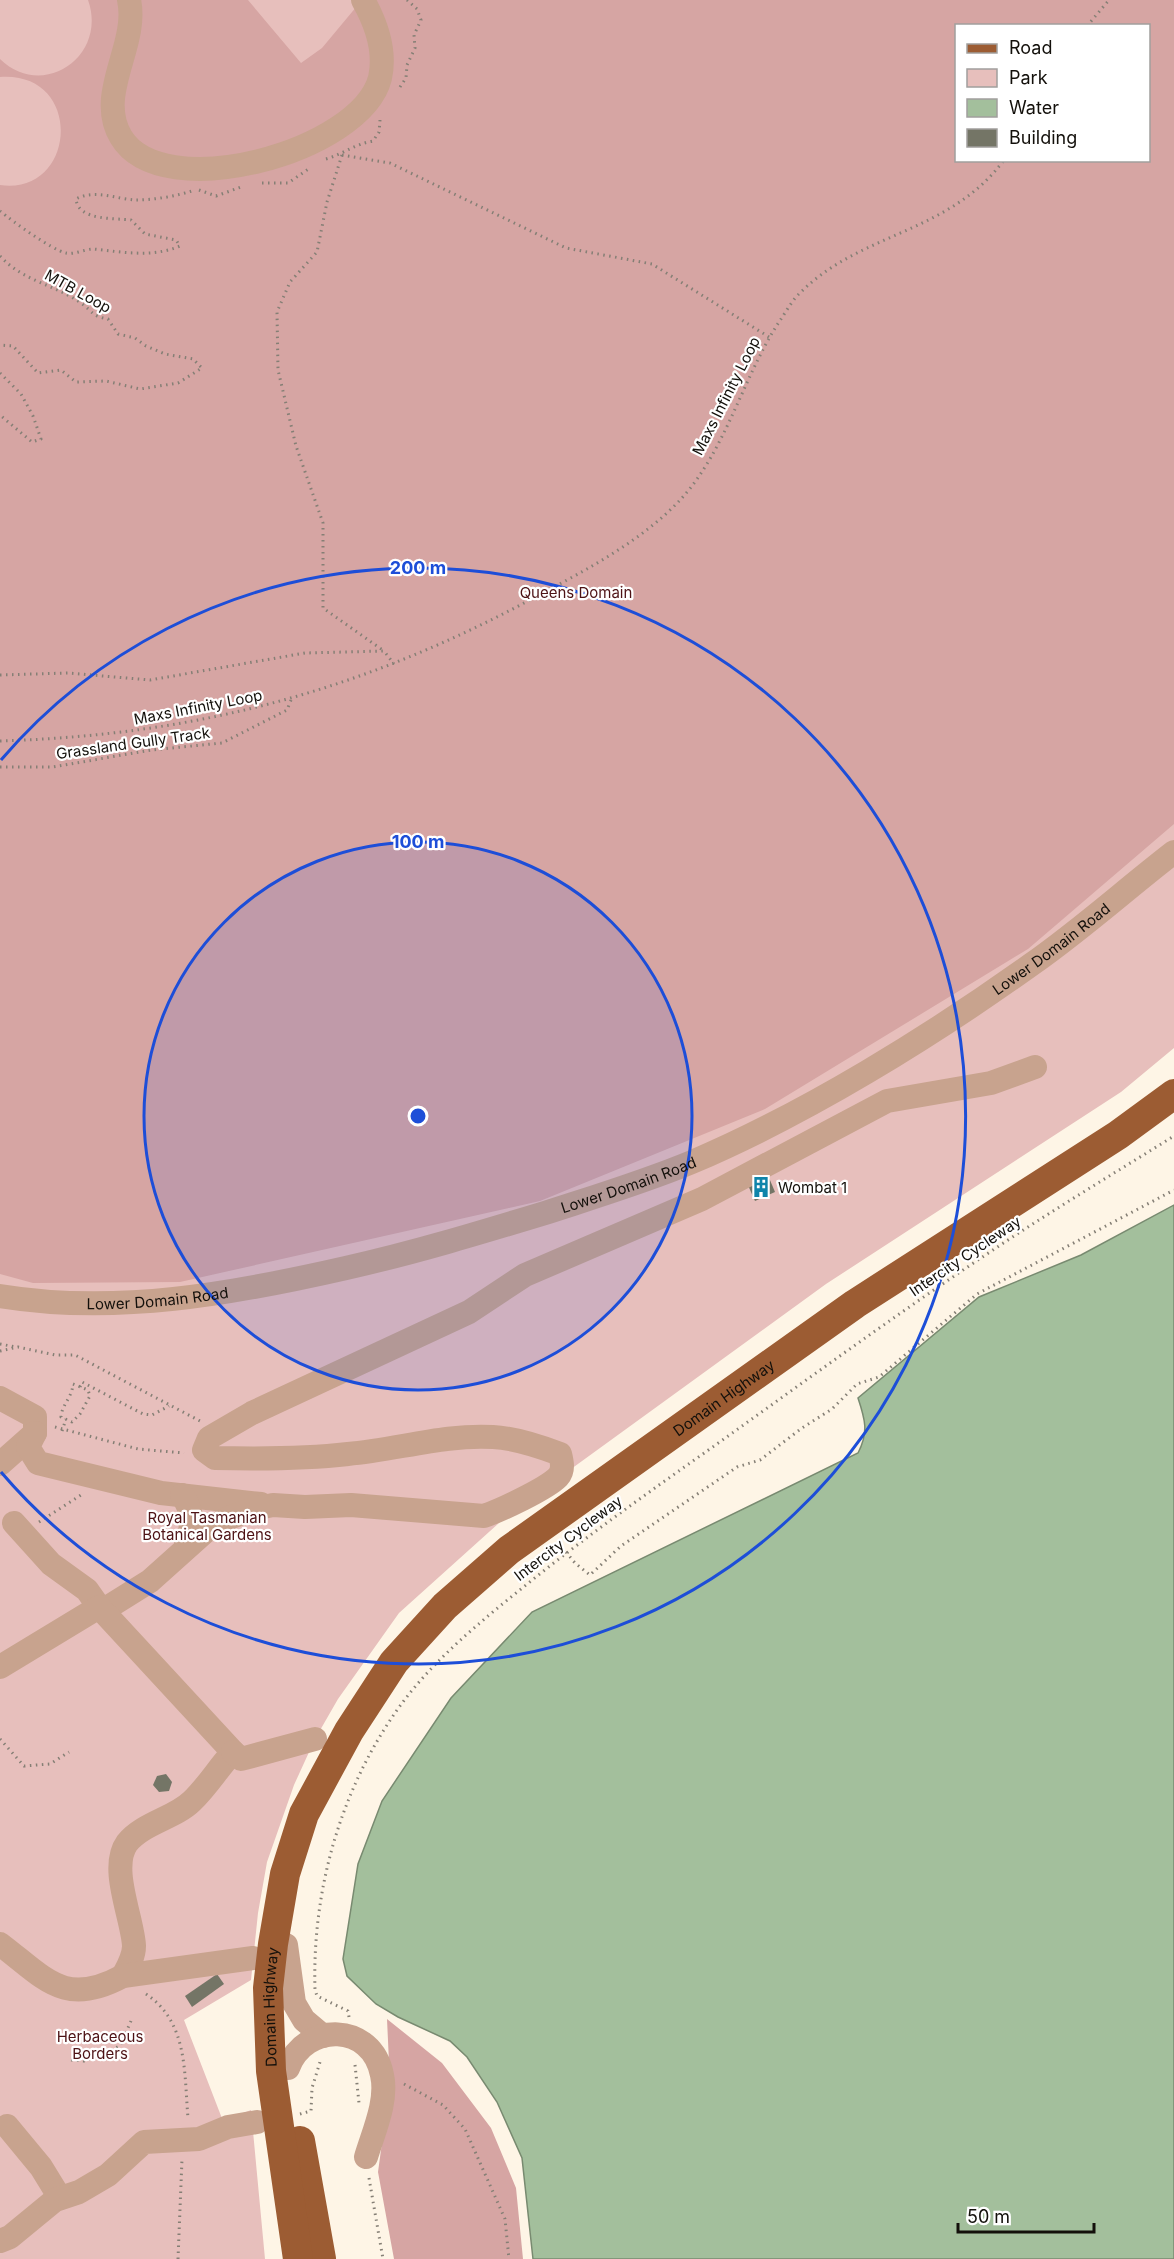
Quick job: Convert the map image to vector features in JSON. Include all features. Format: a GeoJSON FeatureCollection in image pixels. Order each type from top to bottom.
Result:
{"type":"FeatureCollection","features":[{"type":"Feature","properties":{"kind":"main road","name":"Domain Highway"},"geometry":{"type":"LineString","coordinates":[[298,2259],[271,2071],[268,1988],[273,1944],[285,1874],[304,1814],[373,1692],[393,1662],[445,1606],[509,1550],[855,1304],[1118,1135],[1174,1094]]}},
{"type":"Feature","properties":{"kind":"main road","name":"Domain Highway"},"geometry":{"type":"LineString","coordinates":[[321,2259],[288,2068],[284,1999],[286,1945],[297,1877],[331,1764]]}},
{"type":"Feature","properties":{"kind":"street"},"geometry":{"type":"LineString","coordinates":[[129,0],[130,24],[114,93],[114,118],[122,138],[136,154],[190,169],[227,167],[285,155],[314,142],[344,123],[368,102],[380,79],[381,51],[376,25],[363,0]]}},
{"type":"Feature","properties":{"kind":"street","name":"Lower Domain Road"},"geometry":{"type":"LineString","coordinates":[[0,1296],[38,1302],[113,1304],[185,1298],[294,1280],[448,1243],[625,1188],[692,1162],[837,1089],[1030,966],[1097,917],[1174,852]]}},
{"type":"Feature","properties":{"kind":"street"},"geometry":{"type":"LineString","coordinates":[[35,1425],[28,1447],[38,1463],[182,1495],[273,1505],[305,1507],[351,1505],[484,1516],[504,1509],[559,1476],[563,1464],[560,1454],[538,1446],[494,1437],[454,1438],[408,1447],[299,1458],[215,1458],[204,1450],[209,1438],[252,1413],[469,1312],[525,1275],[702,1199],[887,1101],[991,1083],[1035,1067]]}},
{"type":"Feature","properties":{"kind":"street"},"geometry":{"type":"LineString","coordinates":[[0,1398],[35,1425]]}},
{"type":"Feature","properties":{"kind":"street"},"geometry":{"type":"LineString","coordinates":[[0,1464],[35,1425]]}},
{"type":"Feature","properties":{"kind":"street"},"geometry":{"type":"LineString","coordinates":[[182,1495],[190,1508],[192,1526],[185,1549]]}},
{"type":"Feature","properties":{"kind":"street"},"geometry":{"type":"LineString","coordinates":[[0,1667],[150,1581],[208,1529],[231,1517],[273,1505]]}},
{"type":"Feature","properties":{"kind":"street"},"geometry":{"type":"LineString","coordinates":[[18,1528],[51,1563],[87,1590],[100,1609],[241,1759],[315,1740]]}},
{"type":"Feature","properties":{"kind":"street"},"geometry":{"type":"LineString","coordinates":[[118,1978],[131,1961],[134,1947],[126,1909],[121,1863],[127,1844],[152,1825],[192,1802],[233,1752]]}},
{"type":"Feature","properties":{"kind":"street"},"geometry":{"type":"LineString","coordinates":[[0,1944],[57,1987],[81,1991],[118,1978],[253,1958]]}},
{"type":"Feature","properties":{"kind":"street"},"geometry":{"type":"LineString","coordinates":[[286,1945],[294,2003],[304,2020],[325,2046]]}},
{"type":"Feature","properties":{"kind":"street"},"geometry":{"type":"LineString","coordinates":[[288,2068],[297,2053],[351,2038],[368,2045],[383,2076],[382,2096],[366,2157]]}},
{"type":"Feature","properties":{"kind":"street"},"geometry":{"type":"LineString","coordinates":[[0,2241],[10,2238],[60,2198],[108,2175],[144,2142],[199,2139],[228,2127],[256,2122]]}},
{"type":"Feature","properties":{"kind":"street"},"geometry":{"type":"LineString","coordinates":[[7,2126],[41,2167],[60,2198]]}},
{"type":"Feature","properties":{"kind":"path"},"geometry":{"type":"LineString","coordinates":[[1089,24],[1109,0]]}},
{"type":"Feature","properties":{"kind":"path"},"geometry":{"type":"LineString","coordinates":[[344,123],[342,155],[327,202],[317,252],[290,282],[277,312],[278,370],[296,446],[323,523],[323,608],[384,651],[394,664]]}},
{"type":"Feature","properties":{"kind":"path"},"geometry":{"type":"LineString","coordinates":[[342,155],[390,162],[566,248],[652,264],[769,337]]}},
{"type":"Feature","properties":{"kind":"path","name":"Maxs Infinity Loop"},"geometry":{"type":"LineString","coordinates":[[0,741],[55,740],[144,731],[291,700],[394,664],[515,608],[573,577],[648,529],[682,497],[717,445],[769,337],[798,294],[829,267],[914,229],[960,203],[994,174],[1003,162]]}},
{"type":"Feature","properties":{"kind":"path","name":"MTB Loop"},"geometry":{"type":"LineString","coordinates":[[0,211],[14,223],[66,253],[92,249],[115,253],[167,252],[180,246],[176,240],[145,234],[131,220],[93,216],[79,207],[76,199],[82,195],[134,200],[182,195],[201,188]]}},
{"type":"Feature","properties":{"kind":"path","name":"MTB Loop"},"geometry":{"type":"LineString","coordinates":[[0,256],[13,271],[80,303],[94,316],[108,319],[118,334],[135,338],[146,346],[165,354],[193,359],[202,368],[178,383],[140,389],[106,381],[76,382],[61,370],[38,373],[13,346],[0,345]]}},
{"type":"Feature","properties":{"kind":"path"},"geometry":{"type":"LineString","coordinates":[[0,373],[21,394],[33,416],[41,439],[32,442],[0,415]]}},
{"type":"Feature","properties":{"kind":"path"},"geometry":{"type":"LineString","coordinates":[[0,675],[68,673],[150,680],[305,653],[384,651]]}},
{"type":"Feature","properties":{"kind":"path","name":"Grassland Gully Track"},"geometry":{"type":"LineString","coordinates":[[0,767],[53,767],[151,750],[222,743],[287,710],[291,700]]}},
{"type":"Feature","properties":{"kind":"path","name":"Intercity Cycleway"},"geometry":{"type":"LineString","coordinates":[[360,2111],[348,2011],[317,1996],[316,1926],[326,1867],[351,1797],[375,1745],[415,1687],[474,1626],[566,1552],[839,1357],[1001,1245],[1174,1136]]}},
{"type":"Feature","properties":{"kind":"path"},"geometry":{"type":"LineString","coordinates":[[566,1552],[590,1575],[621,1546],[737,1467],[760,1460],[802,1428],[832,1409],[857,1384],[879,1377],[977,1294],[1174,1190]]}},
{"type":"Feature","properties":{"kind":"path"},"geometry":{"type":"LineString","coordinates":[[0,1344],[55,1355],[75,1355],[169,1406],[223,1431]]}},
{"type":"Feature","properties":{"kind":"path"},"geometry":{"type":"LineString","coordinates":[[0,1351],[18,1347]]}},
{"type":"Feature","properties":{"kind":"path"},"geometry":{"type":"LineString","coordinates":[[80,1387],[82,1382],[143,1414],[152,1415],[169,1406]]}},
{"type":"Feature","properties":{"kind":"path"},"geometry":{"type":"LineString","coordinates":[[73,1384],[88,1390],[90,1396],[80,1414],[72,1422],[66,1419],[61,1417],[61,1408],[71,1396],[73,1384]]}},
{"type":"Feature","properties":{"kind":"path"},"geometry":{"type":"LineString","coordinates":[[62,1431],[66,1419]]}},
{"type":"Feature","properties":{"kind":"path"},"geometry":{"type":"LineString","coordinates":[[35,1425],[138,1449],[177,1454],[204,1450]]}},
{"type":"Feature","properties":{"kind":"path"},"geometry":{"type":"LineString","coordinates":[[18,1528],[73,1499],[96,1490],[107,1480]]}},
{"type":"Feature","properties":{"kind":"path"},"geometry":{"type":"LineString","coordinates":[[0,1738],[24,1766],[50,1764],[69,1752]]}},
{"type":"Feature","properties":{"kind":"path"},"geometry":{"type":"LineString","coordinates":[[118,1978],[159,2003],[172,2019],[183,2061],[185,2140],[178,2259]]}},
{"type":"Feature","properties":{"kind":"path"},"geometry":{"type":"LineString","coordinates":[[71,2060],[84,2061],[120,2046],[131,2021]]}},
{"type":"Feature","properties":{"kind":"path"},"geometry":{"type":"LineString","coordinates":[[295,2115],[311,2111],[315,2073],[325,2046]]}},
{"type":"Feature","properties":{"kind":"path"},"geometry":{"type":"LineString","coordinates":[[383,2076],[418,2090],[443,2105],[465,2128],[505,2219],[509,2259]]}},
{"type":"Feature","properties":{"kind":"path"},"geometry":{"type":"LineString","coordinates":[[366,2157],[383,2259]]}},
{"type":"Feature","properties":{"kind":"green space","name":"Queens Domain"},"geometry":{"type":"Polygon","coordinates":[[[0,0],[1174,0],[1174,1048],[1121,1092],[826,1284],[509,1514],[399,1613],[338,1699],[315,1739],[294,1785],[267,1862],[258,1913],[251,1980],[184,2020],[223,2121],[251,2110],[265,2259],[0,2259],[0,0]]]}},
{"type":"Feature","properties":{"kind":"green space","name":"Queens Domain"},"geometry":{"type":"Polygon","coordinates":[[[88,0],[248,0],[301,63],[322,48],[362,0],[1174,0],[1174,824],[1028,949],[765,1109],[540,1201],[180,1282],[33,1283],[0,1274],[0,185],[26,183],[44,172],[56,154],[61,133],[58,111],[47,93],[28,80],[0,77],[0,59],[17,71],[35,75],[52,74],[68,66],[80,54],[89,39],[92,20],[88,0]]]}},
{"type":"Feature","properties":{"kind":"green space"},"geometry":{"type":"Polygon","coordinates":[[[387,2019],[442,2063],[491,2128],[516,2188],[523,2259],[394,2259],[378,2172],[390,2084],[387,2019]]]}},
{"type":"Feature","properties":{"kind":"water"},"geometry":{"type":"Polygon","coordinates":[[[1174,1205],[1174,2259],[533,2259],[522,2158],[497,2102],[467,2057],[450,2041],[376,2004],[347,1976],[343,1959],[358,1864],[382,1801],[451,1698],[532,1612],[858,1453],[864,1438],[865,1426],[858,1398],[979,1297],[1081,1255],[1174,1205]]]}},
{"type":"Feature","properties":{"kind":"building","name":"Wombat 1"},"geometry":{"type":"Polygon","coordinates":[[[767,1173],[775,1192],[755,1201],[747,1183],[767,1173]]]}},
{"type":"Feature","properties":{"kind":"building"},"geometry":{"type":"Polygon","coordinates":[[[166,1774],[172,1782],[169,1791],[159,1792],[153,1785],[157,1776],[166,1774]]]}},
{"type":"Feature","properties":{"kind":"building"},"geometry":{"type":"Polygon","coordinates":[[[217,1974],[224,1984],[192,2007],[185,1996],[217,1974]]]}},
{"type":"Feature","properties":{"kind":"place","name":"Wombat 1"},"geometry":{"type":"Point","coordinates":[761,1187]}},
{"type":"Feature","properties":{"kind":"park label","name":"Royal Tasmanian Botanical Gardens"},"geometry":{"type":"Point","coordinates":[207,1526]}},
{"type":"Feature","properties":{"kind":"park label","name":"Herbaceous Borders"},"geometry":{"type":"Point","coordinates":[100,2044]}}]}
